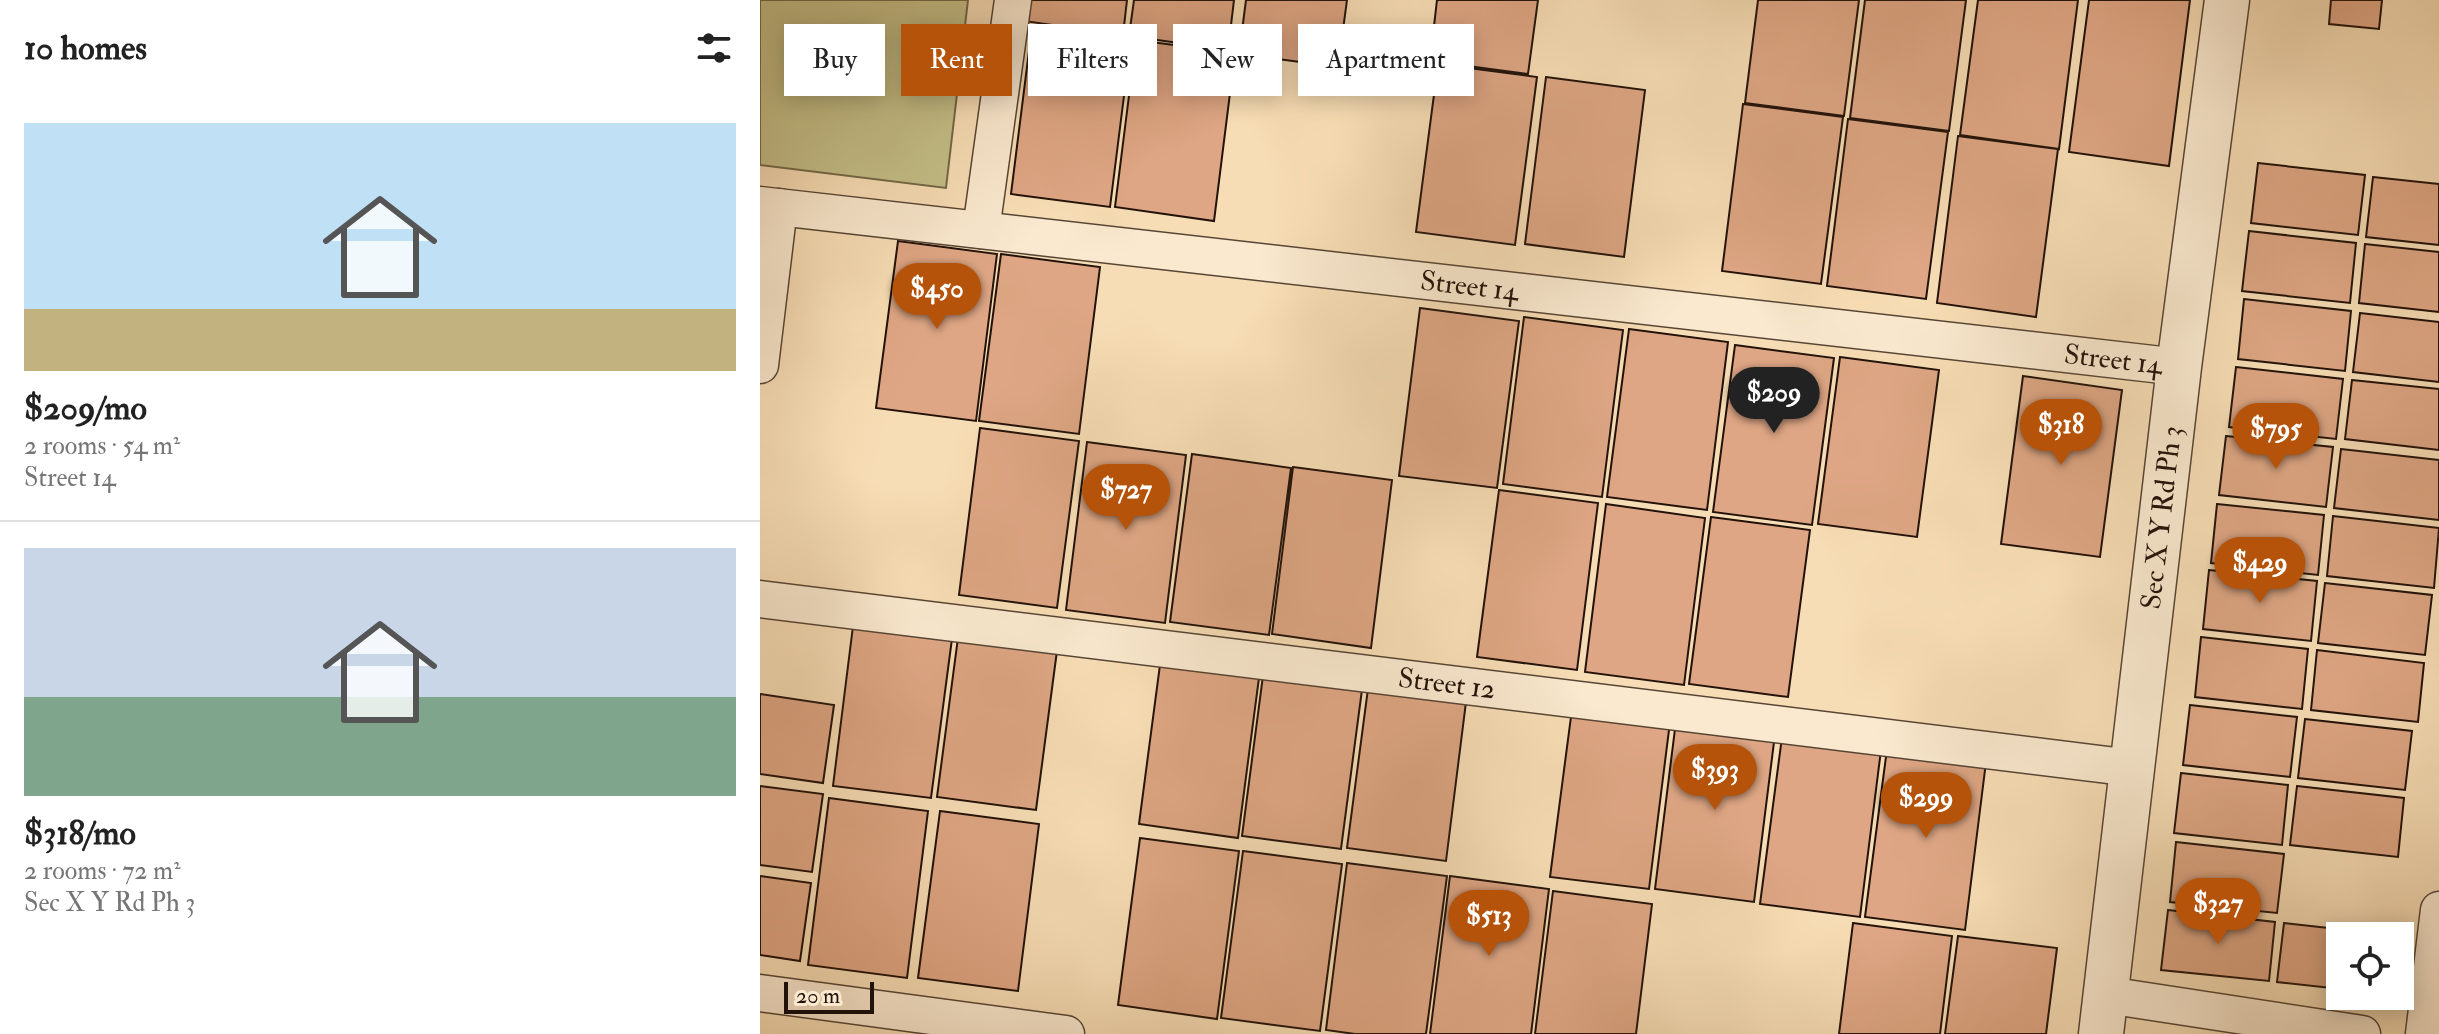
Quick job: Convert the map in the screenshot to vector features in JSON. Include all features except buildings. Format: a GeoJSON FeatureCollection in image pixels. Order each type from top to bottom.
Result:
{"type":"FeatureCollection","features":[{"type":"Feature","properties":{"kind":"street"},"geometry":{"type":"LineString","coordinates":[[981,230],[1013,0]]}},
{"type":"Feature","properties":{"kind":"street","name":"Sec X Y Rd Ph 3"},"geometry":{"type":"LineString","coordinates":[[2104,1014],[2179,367],[2227,0]]}},
{"type":"Feature","properties":{"kind":"street"},"geometry":{"type":"LineString","coordinates":[[760,365],[769,206]]}},
{"type":"Feature","properties":{"kind":"street","name":"Street 14"},"geometry":{"type":"LineString","coordinates":[[769,206],[2179,367]]}},
{"type":"Feature","properties":{"kind":"street","name":"Street 12"},"geometry":{"type":"LineString","coordinates":[[760,599],[2132,768]]}},
{"type":"Feature","properties":{"kind":"street"},"geometry":{"type":"LineString","coordinates":[[2424,1034],[2439,910]]}},
{"type":"Feature","properties":{"kind":"street"},"geometry":{"type":"LineString","coordinates":[[760,993],[930,1026],[1066,1034]]}},
{"type":"Feature","properties":{"kind":"street"},"geometry":{"type":"LineString","coordinates":[[2104,1014],[2362,1034]]}},
{"type":"Feature","properties":{"kind":"shaded area"},"geometry":{"type":"Polygon","coordinates":[[[760,0],[968,0],[965,24],[901,24],[901,96],[957,96],[946,188],[760,165],[760,0]]]}}]}
